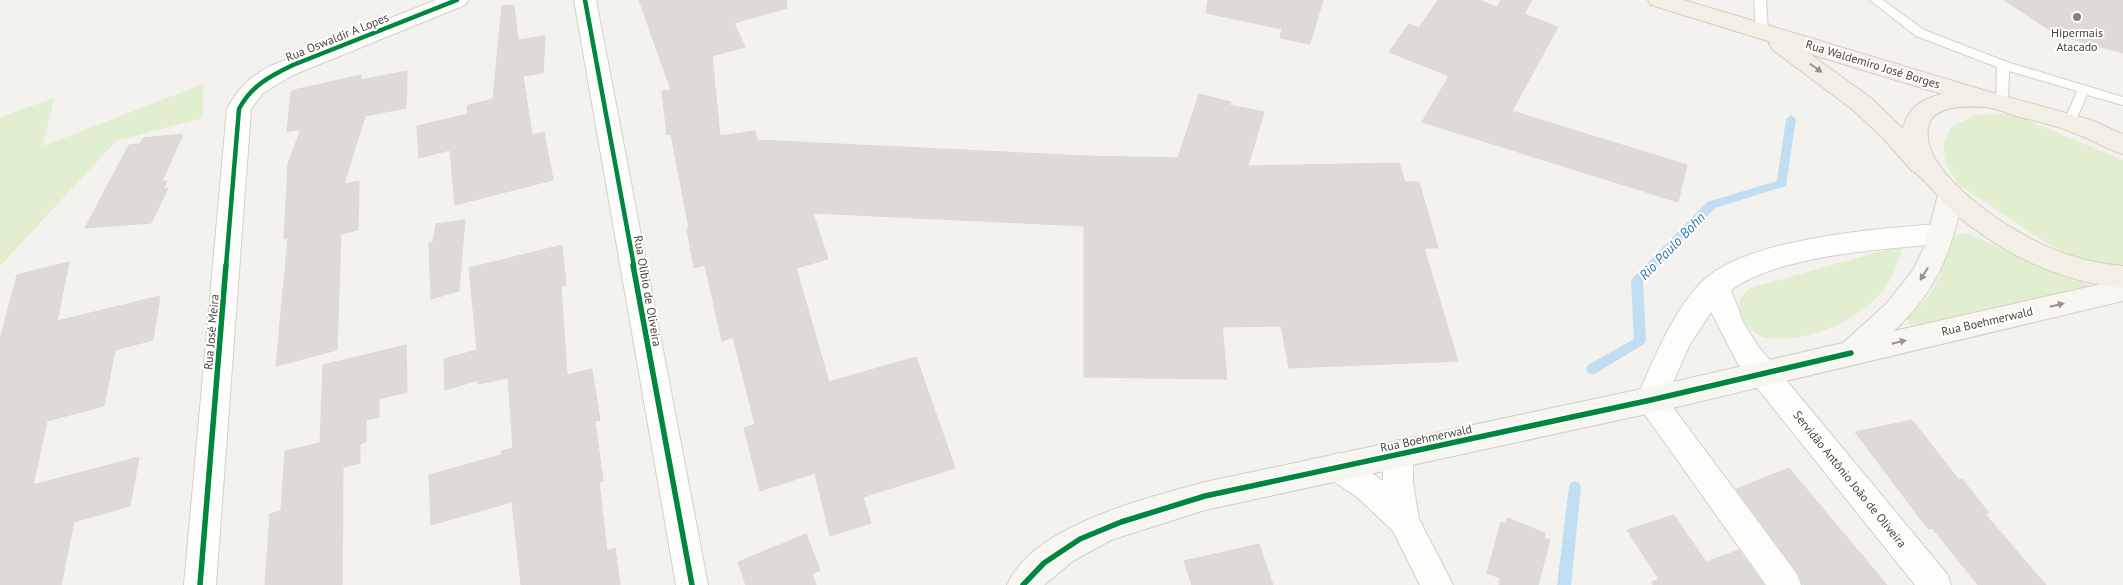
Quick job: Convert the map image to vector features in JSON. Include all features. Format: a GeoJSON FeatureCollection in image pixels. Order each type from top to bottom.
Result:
{"type":"FeatureCollection","features":[{"type":"Feature","properties":{"kind":"main road","name":"Rua Waldemiro José Borges"},"geometry":{"type":"LineString","coordinates":[[1659,0],[2076,124]]}},
{"type":"Feature","properties":{"kind":"main road","name":"Rua Waldemiro José Borges"},"geometry":{"type":"LineString","coordinates":[[1762,30],[1862,104],[1892,132],[1951,195],[1990,226],[2030,250],[2074,267],[2109,276],[2123,277]]}},
{"type":"Feature","properties":{"kind":"main road"},"geometry":{"type":"LineString","coordinates":[[1928,172],[1915,140],[1918,118],[1932,105],[1955,99],[1994,101]]}},
{"type":"Feature","properties":{"kind":"main road"},"geometry":{"type":"LineString","coordinates":[[2076,124],[2123,137]]}},
{"type":"Feature","properties":{"kind":"main road"},"geometry":{"type":"LineString","coordinates":[[2076,124],[2123,145]]}},
{"type":"Feature","properties":{"kind":"main road","name":"Rua Boehmerwald"},"geometry":{"type":"LineString","coordinates":[[1851,353],[1890,320],[1914,291],[1931,264],[1951,195]]}},
{"type":"Feature","properties":{"kind":"main road","name":"Rua Boehmerwald"},"geometry":{"type":"LineString","coordinates":[[1023,585],[1043,563],[1085,536],[1139,515],[1205,496],[1651,400],[2123,290]]}},
{"type":"Feature","properties":{"kind":"street","name":"Rua Oswaldir A Lopes"},"geometry":{"type":"LineString","coordinates":[[254,86],[293,64],[456,0]]}},
{"type":"Feature","properties":{"kind":"street","name":"Rua Olíbio de Oliveira"},"geometry":{"type":"LineString","coordinates":[[585,0],[692,585]]}},
{"type":"Feature","properties":{"kind":"street","name":"Rua José Meira"},"geometry":{"type":"LineString","coordinates":[[200,585],[239,109],[244,98],[254,86]]}},
{"type":"Feature","properties":{"kind":"street"},"geometry":{"type":"LineString","coordinates":[[1784,585],[1651,400],[1674,345],[1690,318],[1716,286],[1737,273],[1765,262],[1825,246],[1873,239],[1940,234]]}},
{"type":"Feature","properties":{"kind":"street","name":"Servidão Antônio João de Oliveira"},"geometry":{"type":"LineString","coordinates":[[1716,286],[1723,312],[1733,334],[1935,585]]}},
{"type":"Feature","properties":{"kind":"street"},"geometry":{"type":"LineString","coordinates":[[1398,454],[1398,483],[1404,521],[1437,585]]}},
{"type":"Feature","properties":{"kind":"street"},"geometry":{"type":"LineString","coordinates":[[1338,467],[1368,487],[1404,521]]}},
{"type":"Feature","properties":{"kind":"lane"},"geometry":{"type":"LineString","coordinates":[[1760,0],[1762,30]]}},
{"type":"Feature","properties":{"kind":"lane"},"geometry":{"type":"LineString","coordinates":[[1876,0],[1920,33],[2003,65],[2083,91],[2123,101]]}},
{"type":"Feature","properties":{"kind":"lane"},"geometry":{"type":"LineString","coordinates":[[1994,101],[2003,65]]}},
{"type":"Feature","properties":{"kind":"lane"},"geometry":{"type":"LineString","coordinates":[[2076,124],[2083,91]]}},
{"type":"Feature","properties":{"kind":"green space"},"geometry":{"type":"Polygon","coordinates":[[[203,84],[203,118],[116,141],[0,266],[0,117],[54,98],[43,146],[203,84]]]}},
{"type":"Feature","properties":{"kind":"green space"},"geometry":{"type":"Polygon","coordinates":[[[2012,114],[2123,160],[2123,267],[2091,262],[2063,252],[2037,237],[1958,184],[1946,164],[1943,144],[1951,127],[1976,115],[2012,114]]]}},
{"type":"Feature","properties":{"kind":"green space"},"geometry":{"type":"Polygon","coordinates":[[[1967,233],[2057,274],[2091,286],[1917,326],[1910,325],[1906,318],[1925,300],[1940,276],[1947,242],[1959,234],[1967,233]]]}},
{"type":"Feature","properties":{"kind":"green space"},"geometry":{"type":"Polygon","coordinates":[[[1903,245],[1890,281],[1883,291],[1860,312],[1831,328],[1800,337],[1769,338],[1763,337],[1751,330],[1740,313],[1740,300],[1750,288],[1903,245]]]}},
{"type":"Feature","properties":{"kind":"building"},"geometry":{"type":"Polygon","coordinates":[[[639,0],[786,0],[787,8],[734,23],[745,47],[712,56],[720,136],[755,131],[757,140],[1085,156],[1178,158],[1199,94],[1231,102],[1229,105],[1264,112],[1248,166],[1399,163],[1405,182],[1419,182],[1438,248],[1424,248],[1458,361],[1289,368],[1281,326],[1222,327],[1227,379],[1084,377],[1084,226],[813,213],[828,259],[796,268],[829,382],[916,357],[955,468],[863,497],[871,523],[830,536],[815,473],[760,491],[744,428],[755,424],[733,337],[722,341],[705,265],[694,268],[687,229],[689,228],[671,134],[667,135],[662,91],[671,90],[639,0]]]}},
{"type":"Feature","properties":{"kind":"building"},"geometry":{"type":"Polygon","coordinates":[[[1208,0],[1323,0],[1310,44],[1280,38],[1282,29],[1206,13],[1208,0]]]}},
{"type":"Feature","properties":{"kind":"building"},"geometry":{"type":"Polygon","coordinates":[[[1438,0],[1479,0],[1497,7],[1501,0],[1532,0],[1524,14],[1558,27],[1512,111],[1687,165],[1678,202],[1422,122],[1449,76],[1389,52],[1409,24],[1419,28],[1438,0]]]}},
{"type":"Feature","properties":{"kind":"building","name":"Hipermais Atacado"},"geometry":{"type":"Polygon","coordinates":[[[2004,0],[2123,0],[2123,53],[2057,35],[2004,0]]]}},
{"type":"Feature","properties":{"kind":"building"},"geometry":{"type":"Polygon","coordinates":[[[514,5],[518,40],[545,36],[543,73],[523,76],[532,135],[544,132],[553,180],[455,205],[450,150],[419,158],[417,126],[468,114],[467,106],[493,99],[502,6],[514,5]]]}},
{"type":"Feature","properties":{"kind":"building"},"geometry":{"type":"Polygon","coordinates":[[[407,71],[406,108],[365,116],[344,184],[359,181],[358,230],[341,234],[337,350],[276,366],[288,238],[284,239],[288,164],[301,129],[287,132],[291,92],[361,75],[361,80],[407,71]]]}},
{"type":"Feature","properties":{"kind":"building"},"geometry":{"type":"Polygon","coordinates":[[[183,134],[162,181],[167,181],[163,189],[168,188],[151,223],[85,228],[129,145],[140,144],[143,138],[183,134]]]}},
{"type":"Feature","properties":{"kind":"building"},"geometry":{"type":"Polygon","coordinates":[[[465,220],[459,291],[431,299],[429,243],[433,242],[436,224],[465,220]]]}},
{"type":"Feature","properties":{"kind":"building"},"geometry":{"type":"Polygon","coordinates":[[[562,245],[566,285],[561,286],[567,375],[592,369],[600,420],[595,421],[603,481],[599,482],[607,551],[615,548],[620,585],[521,585],[512,502],[431,525],[429,475],[501,455],[501,451],[513,448],[508,378],[478,384],[479,380],[445,390],[444,359],[477,350],[469,268],[562,245]]]}},
{"type":"Feature","properties":{"kind":"building"},"geometry":{"type":"Polygon","coordinates":[[[69,262],[57,321],[160,296],[153,340],[115,350],[104,406],[47,421],[33,485],[139,457],[130,506],[74,522],[61,585],[0,585],[0,340],[17,275],[69,262]]]}},
{"type":"Feature","properties":{"kind":"building"},"geometry":{"type":"Polygon","coordinates":[[[406,345],[407,392],[379,399],[379,417],[366,420],[366,442],[360,444],[360,463],[343,467],[342,585],[265,585],[270,514],[281,511],[285,451],[320,443],[323,365],[406,345]]]}},
{"type":"Feature","properties":{"kind":"building"},"geometry":{"type":"Polygon","coordinates":[[[1912,420],[1959,480],[1962,479],[1989,513],[1985,514],[2046,585],[1978,585],[1932,528],[1928,529],[1855,432],[1912,420]]]}},
{"type":"Feature","properties":{"kind":"building"},"geometry":{"type":"Polygon","coordinates":[[[1789,468],[1887,585],[1803,585],[1798,573],[1736,489],[1789,468]]]}},
{"type":"Feature","properties":{"kind":"building"},"geometry":{"type":"Polygon","coordinates":[[[1674,515],[1706,562],[1739,550],[1764,585],[1653,585],[1652,582],[1659,579],[1627,530],[1674,515]]]}},
{"type":"Feature","properties":{"kind":"building"},"geometry":{"type":"Polygon","coordinates":[[[1507,518],[1545,533],[1544,538],[1550,540],[1538,585],[1499,585],[1500,578],[1487,573],[1501,522],[1506,524],[1507,518]]]}},
{"type":"Feature","properties":{"kind":"building"},"geometry":{"type":"Polygon","coordinates":[[[806,534],[820,570],[812,574],[816,585],[746,585],[738,562],[806,534]]]}},
{"type":"Feature","properties":{"kind":"building"},"geometry":{"type":"Polygon","coordinates":[[[1259,544],[1273,585],[1192,585],[1184,561],[1259,544]]]}},
{"type":"Feature","properties":{"kind":"waterway","name":"Rio Paulo Bohn"},"geometry":{"type":"LineString","coordinates":[[1592,369],[1640,341],[1637,281],[1711,205],[1782,183],[1791,119]]}},
{"type":"Feature","properties":{"kind":"waterway","name":"Rio Paulo Bohn"},"geometry":{"type":"LineString","coordinates":[[1564,585],[1575,487]]}},
{"type":"Feature","properties":{"kind":"cycle path"},"geometry":{"type":"LineString","coordinates":[[200,585],[239,109],[255,87],[269,77],[293,65],[457,0]]}},
{"type":"Feature","properties":{"kind":"cycle path"},"geometry":{"type":"LineString","coordinates":[[585,0],[692,585]]}},
{"type":"Feature","properties":{"kind":"cycle path"},"geometry":{"type":"LineString","coordinates":[[1023,585],[1044,563],[1080,539],[1121,522],[1205,496],[1651,400],[1851,353]]}},
{"type":"Feature","properties":{"kind":"place","name":"Hipermais Atacado"},"geometry":{"type":"Point","coordinates":[2077,17]}}]}
